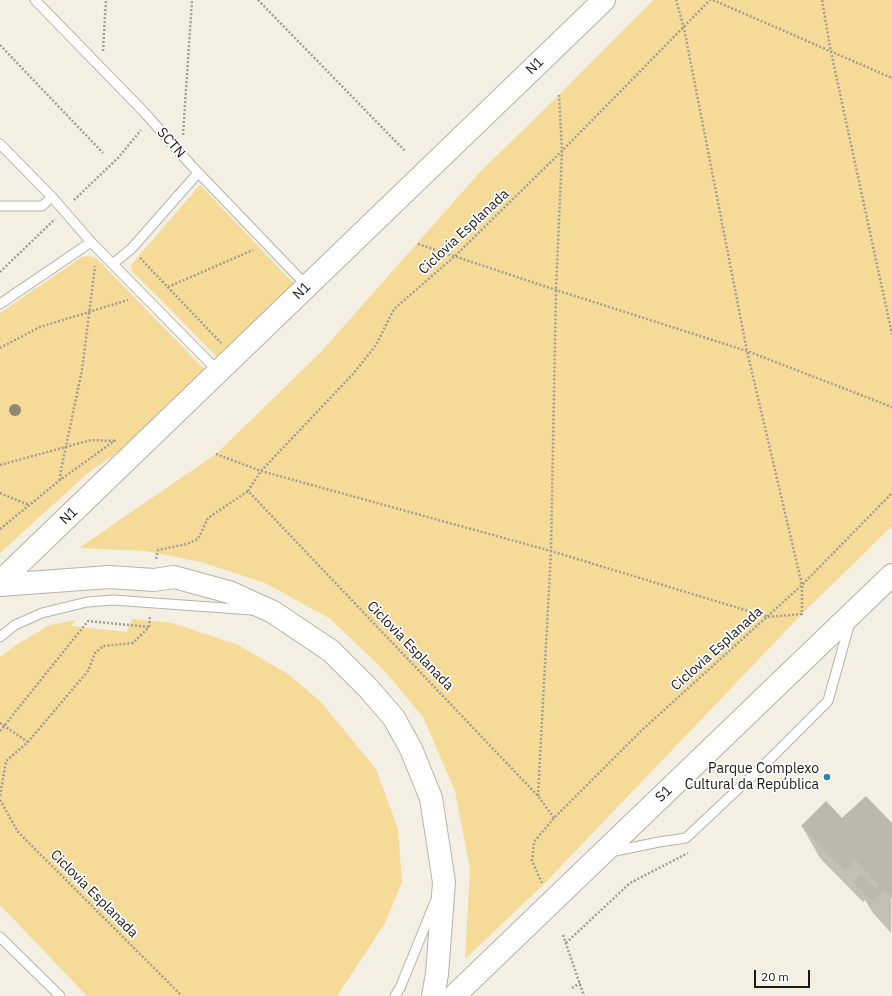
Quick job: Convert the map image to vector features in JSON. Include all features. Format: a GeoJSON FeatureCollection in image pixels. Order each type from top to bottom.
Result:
{"type":"FeatureCollection","features":[{"type":"Feature","properties":{"kind":"highway","name":"N1"},"geometry":{"type":"LineString","coordinates":[[0,582],[604,0]]}},
{"type":"Feature","properties":{"kind":"highway","name":"S1"},"geometry":{"type":"LineString","coordinates":[[454,996],[892,575]]}},
{"type":"Feature","properties":{"kind":"highway"},"geometry":{"type":"LineString","coordinates":[[0,585],[109,577],[154,580],[174,577],[229,592],[273,612],[331,651],[368,688],[394,718],[411,748],[431,798],[444,882],[438,967],[433,996]]}},
{"type":"Feature","properties":{"kind":"lane","name":"SCTN"},"geometry":{"type":"LineString","coordinates":[[35,0],[102,68],[198,173],[307,286]]}},
{"type":"Feature","properties":{"kind":"lane"},"geometry":{"type":"LineString","coordinates":[[0,144],[52,197],[91,242],[114,263],[214,367],[216,373]]}},
{"type":"Feature","properties":{"kind":"lane"},"geometry":{"type":"LineString","coordinates":[[114,263],[132,248],[198,173]]}},
{"type":"Feature","properties":{"kind":"lane"},"geometry":{"type":"LineString","coordinates":[[0,206],[42,206],[52,197]]}},
{"type":"Feature","properties":{"kind":"lane"},"geometry":{"type":"LineString","coordinates":[[0,304],[91,242]]}},
{"type":"Feature","properties":{"kind":"lane"},"geometry":{"type":"LineString","coordinates":[[0,637],[15,624],[42,613],[87,602],[113,600],[273,612]]}},
{"type":"Feature","properties":{"kind":"lane"},"geometry":{"type":"LineString","coordinates":[[601,854],[686,838],[769,760],[828,702],[853,612]]}},
{"type":"Feature","properties":{"kind":"lane"},"geometry":{"type":"LineString","coordinates":[[394,996],[400,988],[444,882]]}},
{"type":"Feature","properties":{"kind":"lane"},"geometry":{"type":"LineString","coordinates":[[0,937],[60,996]]}},
{"type":"Feature","properties":{"kind":"path"},"geometry":{"type":"LineString","coordinates":[[102,68],[106,0]]}},
{"type":"Feature","properties":{"kind":"path"},"geometry":{"type":"LineString","coordinates":[[183,137],[192,0]]}},
{"type":"Feature","properties":{"kind":"path"},"geometry":{"type":"LineString","coordinates":[[258,0],[405,151]]}},
{"type":"Feature","properties":{"kind":"path"},"geometry":{"type":"LineString","coordinates":[[216,454],[261,471],[551,551],[768,617],[802,614],[802,585],[747,350],[684,28],[676,0]]}},
{"type":"Feature","properties":{"kind":"path","name":"Ciclovia Esplanada"},"geometry":{"type":"LineString","coordinates":[[156,558],[158,550],[187,544],[198,539],[208,518],[248,491],[261,471],[353,374],[376,345],[394,309],[455,256],[562,152],[710,0]]}},
{"type":"Feature","properties":{"kind":"path"},"geometry":{"type":"LineString","coordinates":[[713,0],[892,78]]}},
{"type":"Feature","properties":{"kind":"path"},"geometry":{"type":"LineString","coordinates":[[822,0],[831,52],[892,334]]}},
{"type":"Feature","properties":{"kind":"path"},"geometry":{"type":"LineString","coordinates":[[0,45],[103,153]]}},
{"type":"Feature","properties":{"kind":"path"},"geometry":{"type":"LineString","coordinates":[[538,796],[551,551],[556,290],[562,152],[559,95]]}},
{"type":"Feature","properties":{"kind":"path"},"geometry":{"type":"LineString","coordinates":[[74,200],[118,158],[144,126]]}},
{"type":"Feature","properties":{"kind":"path"},"geometry":{"type":"LineString","coordinates":[[0,272],[55,219]]}},
{"type":"Feature","properties":{"kind":"path"},"geometry":{"type":"LineString","coordinates":[[418,244],[556,290],[747,350],[892,407]]}},
{"type":"Feature","properties":{"kind":"path"},"geometry":{"type":"LineString","coordinates":[[168,287],[259,247]]}},
{"type":"Feature","properties":{"kind":"path"},"geometry":{"type":"LineString","coordinates":[[60,480],[65,448],[82,370],[96,258]]}},
{"type":"Feature","properties":{"kind":"path"},"geometry":{"type":"LineString","coordinates":[[140,258],[224,346]]}},
{"type":"Feature","properties":{"kind":"path"},"geometry":{"type":"LineString","coordinates":[[0,348],[40,327],[135,298]]}},
{"type":"Feature","properties":{"kind":"path"},"geometry":{"type":"LineString","coordinates":[[0,529],[60,480],[121,436]]}},
{"type":"Feature","properties":{"kind":"path"},"geometry":{"type":"LineString","coordinates":[[0,465],[91,440],[115,441]]}},
{"type":"Feature","properties":{"kind":"path","name":"Ciclovia Esplanada"},"geometry":{"type":"LineString","coordinates":[[248,491],[538,796],[554,818]]}},
{"type":"Feature","properties":{"kind":"path"},"geometry":{"type":"LineString","coordinates":[[0,492],[29,505]]}},
{"type":"Feature","properties":{"kind":"path","name":"Ciclovia Esplanada"},"geometry":{"type":"LineString","coordinates":[[549,905],[543,885],[532,862],[534,842],[554,818],[641,731],[802,585],[892,493]]}},
{"type":"Feature","properties":{"kind":"path"},"geometry":{"type":"LineString","coordinates":[[0,731],[88,621],[149,627],[133,643],[102,646],[95,653],[88,671],[28,742],[6,761],[0,796]]}},
{"type":"Feature","properties":{"kind":"path"},"geometry":{"type":"LineString","coordinates":[[0,723],[28,742]]}},
{"type":"Feature","properties":{"kind":"path","name":"Ciclovia Esplanada"},"geometry":{"type":"LineString","coordinates":[[0,800],[18,832],[182,996]]}},
{"type":"Feature","properties":{"kind":"path"},"geometry":{"type":"LineString","coordinates":[[563,935],[584,996]]}},
{"type":"Feature","properties":{"kind":"path"},"geometry":{"type":"LineString","coordinates":[[572,988],[580,984]]}},
{"type":"Feature","properties":{"kind":"shaded area"},"geometry":{"type":"Polygon","coordinates":[[[653,0],[892,0],[892,526],[802,614],[543,885],[465,959],[470,869],[455,791],[423,717],[383,669],[329,618],[265,583],[201,562],[146,551],[79,548],[216,454],[321,352],[480,172],[653,0]]]}},
{"type":"Feature","properties":{"kind":"shaded area"},"geometry":{"type":"Polygon","coordinates":[[[200,185],[298,288],[228,368],[132,271],[131,265],[200,185]]]}},
{"type":"Feature","properties":{"kind":"shaded area"},"geometry":{"type":"Polygon","coordinates":[[[91,256],[96,258],[209,374],[207,388],[88,473],[0,553],[0,313],[82,257],[91,256]]]}},
{"type":"Feature","properties":{"kind":"shaded area"},"geometry":{"type":"Polygon","coordinates":[[[132,619],[172,623],[238,645],[288,674],[321,702],[376,769],[398,829],[402,882],[385,923],[337,996],[87,996],[0,905],[0,657],[16,645],[50,625],[76,620],[71,626],[127,632],[132,619]]]}},
{"type":"Feature","properties":{"kind":"building"},"geometry":{"type":"Polygon","coordinates":[[[866,796],[892,823],[892,898],[883,889],[873,902],[853,882],[861,874],[876,889],[879,885],[856,860],[845,871],[801,826],[826,801],[842,818],[866,796]]]}},
{"type":"Feature","properties":{"kind":"place","name":"Parque Complexo Cultural da República"},"geometry":{"type":"Point","coordinates":[827,777]}}]}
